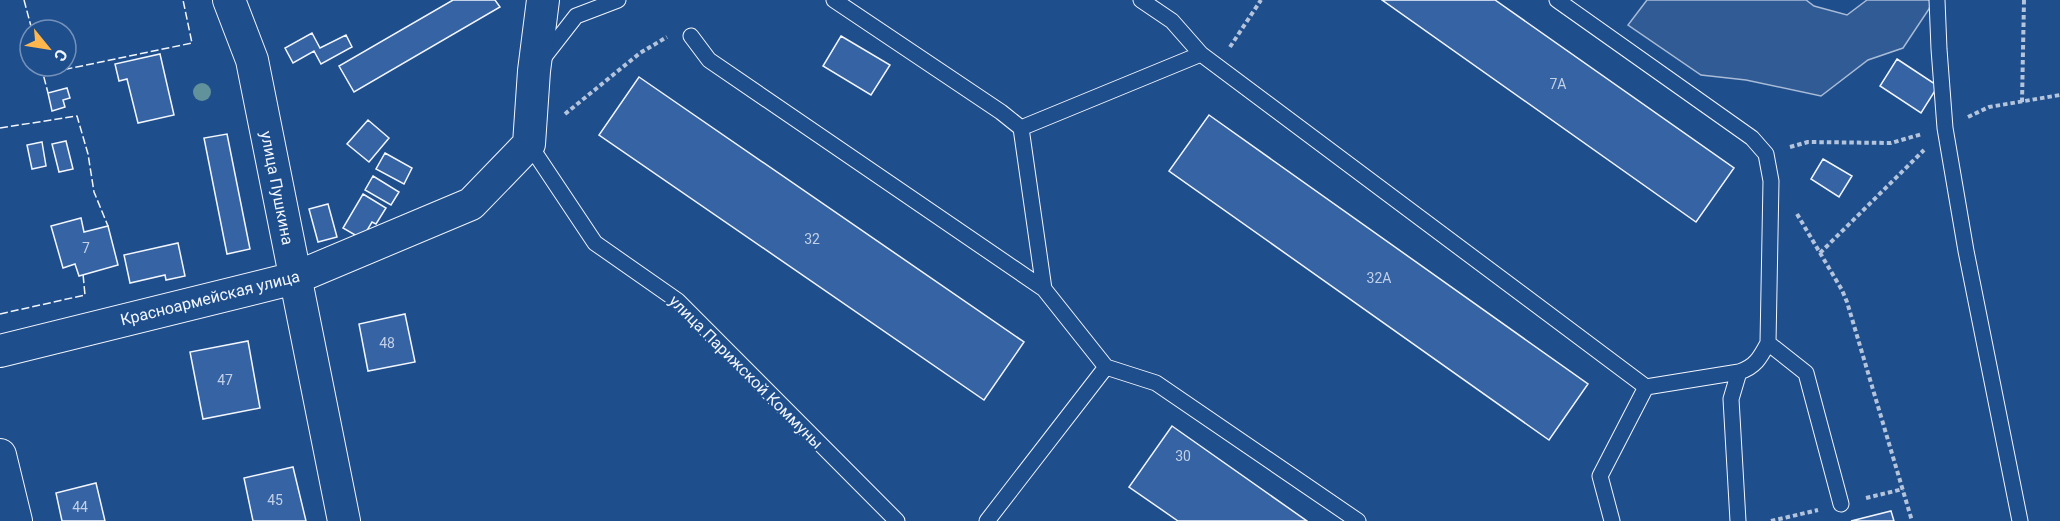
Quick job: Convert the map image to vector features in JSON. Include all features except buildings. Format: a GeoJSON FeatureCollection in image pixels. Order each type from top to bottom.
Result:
{"type":"FeatureCollection","features":[{"type":"Feature","properties":{"kind":"street","name":"улица Пушкина"},"geometry":{"type":"LineString","coordinates":[[229,0],[252,60],[344,521]]}},
{"type":"Feature","properties":{"kind":"street"},"geometry":{"type":"LineString","coordinates":[[529,144],[534,71],[543,0]]}},
{"type":"Feature","properties":{"kind":"street","name":"Красноармейская улица"},"geometry":{"type":"LineString","coordinates":[[0,351],[295,279],[471,204],[529,144]]}},
{"type":"Feature","properties":{"kind":"street"},"geometry":{"type":"LineString","coordinates":[[0,455],[16,521]]}},
{"type":"Feature","properties":{"kind":"lane"},"geometry":{"type":"LineString","coordinates":[[534,71],[576,16],[618,0]]}},
{"type":"Feature","properties":{"kind":"lane"},"geometry":{"type":"LineString","coordinates":[[834,0],[1001,112],[1021,128],[1044,289]]}},
{"type":"Feature","properties":{"kind":"lane"},"geometry":{"type":"LineString","coordinates":[[1141,0],[1172,21],[1201,54],[1646,387],[1752,368],[1768,343],[1771,181],[1766,154],[1752,138],[1557,0]]}},
{"type":"Feature","properties":{"kind":"lane"},"geometry":{"type":"LineString","coordinates":[[1937,0],[1945,128],[1966,250],[2020,521]]}},
{"type":"Feature","properties":{"kind":"lane"},"geometry":{"type":"LineString","coordinates":[[691,36],[709,60],[1044,289],[1106,367],[1156,382],[1358,521]]}},
{"type":"Feature","properties":{"kind":"lane"},"geometry":{"type":"LineString","coordinates":[[1021,128],[1201,54]]}},
{"type":"Feature","properties":{"kind":"lane","name":"улица Парижской Коммуны"},"geometry":{"type":"LineString","coordinates":[[529,144],[595,243],[678,301],[897,521]]}},
{"type":"Feature","properties":{"kind":"lane"},"geometry":{"type":"LineString","coordinates":[[1768,343],[1806,373],[1841,504]]}},
{"type":"Feature","properties":{"kind":"lane"},"geometry":{"type":"LineString","coordinates":[[987,521],[1106,367]]}},
{"type":"Feature","properties":{"kind":"lane"},"geometry":{"type":"LineString","coordinates":[[1738,372],[1731,399],[1738,521]]}},
{"type":"Feature","properties":{"kind":"lane"},"geometry":{"type":"LineString","coordinates":[[1612,521],[1600,476],[1646,387]]}},
{"type":"Feature","properties":{"kind":"path"},"geometry":{"type":"LineString","coordinates":[[1218,66],[1261,0]]}},
{"type":"Feature","properties":{"kind":"path"},"geometry":{"type":"LineString","coordinates":[[2022,102],[2024,0]]}},
{"type":"Feature","properties":{"kind":"path"},"geometry":{"type":"LineString","coordinates":[[529,144],[640,53],[670,35],[691,36]]}},
{"type":"Feature","properties":{"kind":"path"},"geometry":{"type":"LineString","coordinates":[[1766,154],[1808,142],[1891,143],[1945,128],[1989,107],[2060,95]]}},
{"type":"Feature","properties":{"kind":"path"},"geometry":{"type":"LineString","coordinates":[[1820,253],[1945,128]]}},
{"type":"Feature","properties":{"kind":"path"},"geometry":{"type":"LineString","coordinates":[[1771,181],[1789,202],[1847,302],[1912,521]]}},
{"type":"Feature","properties":{"kind":"path"},"geometry":{"type":"LineString","coordinates":[[1770,521],[1798,515]]}},
{"type":"Feature","properties":{"kind":"shaded area"},"geometry":{"type":"Polygon","coordinates":[[[1647,0],[1806,0],[1814,6],[1847,15],[1867,0],[1932,0],[1929,9],[1903,48],[1868,60],[1821,96],[1746,80],[1701,75],[1628,25],[1647,0]]]}},
{"type":"Feature","properties":{"kind":"fence"},"geometry":{"type":"LineString","coordinates":[[24,0],[29,18]]}},
{"type":"Feature","properties":{"kind":"fence"},"geometry":{"type":"LineString","coordinates":[[78,67],[192,43],[183,0]]}},
{"type":"Feature","properties":{"kind":"fence"},"geometry":{"type":"LineString","coordinates":[[44,78],[48,93]]}},
{"type":"Feature","properties":{"kind":"fence"},"geometry":{"type":"LineString","coordinates":[[0,128],[77,116],[88,154],[94,192],[108,226]]}},
{"type":"Feature","properties":{"kind":"fence"},"geometry":{"type":"LineString","coordinates":[[0,314],[85,295],[83,274]]}}]}
